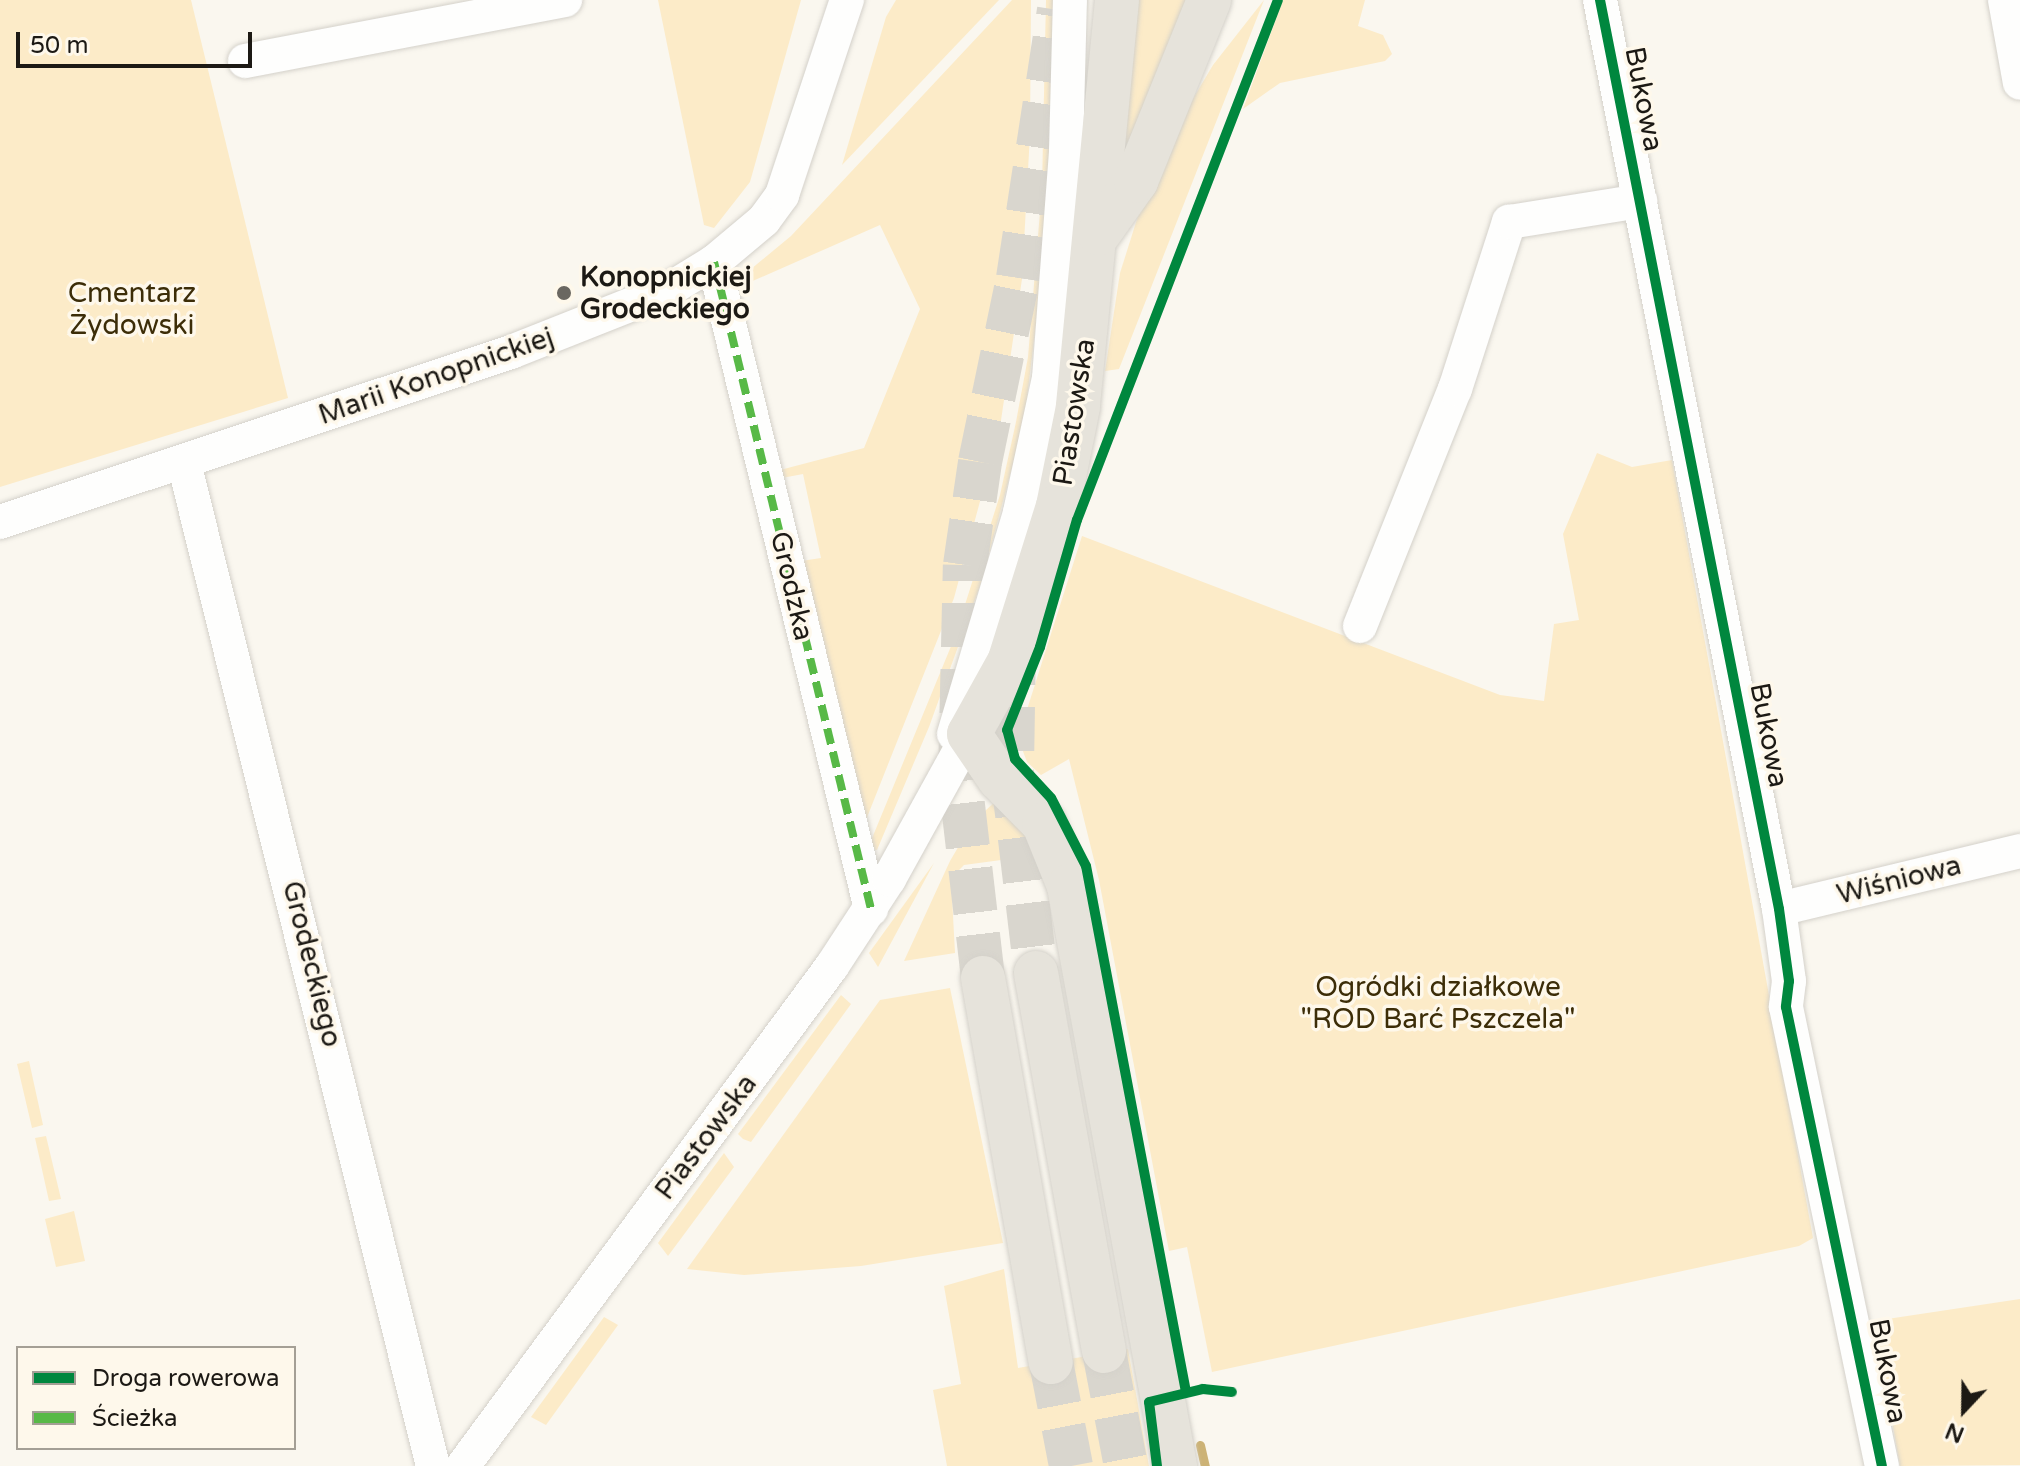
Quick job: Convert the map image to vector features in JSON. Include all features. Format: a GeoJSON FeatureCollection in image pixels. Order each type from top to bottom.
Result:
{"type":"FeatureCollection","features":[{"type":"Feature","properties":{"kind":"main road","name":"Piastowska"},"geometry":{"type":"LineString","coordinates":[[969,734],[1009,662],[1058,506],[1078,407],[1098,234],[1117,0]]}},
{"type":"Feature","properties":{"kind":"main road"},"geometry":{"type":"LineString","coordinates":[[1098,234],[1136,181],[1209,0]]}},
{"type":"Feature","properties":{"kind":"main road"},"geometry":{"type":"LineString","coordinates":[[969,734],[999,778],[1044,824],[1069,886],[1175,1466]]}},
{"type":"Feature","properties":{"kind":"main road"},"geometry":{"type":"LineString","coordinates":[[1036,973],[1104,1351]]}},
{"type":"Feature","properties":{"kind":"main road"},"geometry":{"type":"LineString","coordinates":[[983,978],[1051,1362]]}},
{"type":"Feature","properties":{"kind":"street"},"geometry":{"type":"LineString","coordinates":[[245,61],[565,0]]}},
{"type":"Feature","properties":{"kind":"street","name":"Marii Konopnickiej"},"geometry":{"type":"LineString","coordinates":[[0,522],[184,463],[525,346],[670,289],[714,262],[764,220],[782,195],[847,0]]}},
{"type":"Feature","properties":{"kind":"street","name":"Piastowska"},"geometry":{"type":"LineString","coordinates":[[933,797],[990,623],[1037,446],[1049,378],[1066,151],[1070,0]]}},
{"type":"Feature","properties":{"kind":"street"},"geometry":{"type":"LineString","coordinates":[[2005,0],[2020,83]]}},
{"type":"Feature","properties":{"kind":"street","name":"Bukowa"},"geometry":{"type":"LineString","coordinates":[[1601,7],[1779,909],[1789,981],[1786,1007],[1882,1466]]}},
{"type":"Feature","properties":{"kind":"street"},"geometry":{"type":"LineString","coordinates":[[1360,626],[1455,389],[1509,222],[1640,201]]}},
{"type":"Feature","properties":{"kind":"street","name":"Grodzka"},"geometry":{"type":"LineString","coordinates":[[714,262],[871,909]]}},
{"type":"Feature","properties":{"kind":"street","name":"Grodeckiego"},"geometry":{"type":"LineString","coordinates":[[184,463],[433,1466]]}},
{"type":"Feature","properties":{"kind":"street","name":"Piastowska"},"geometry":{"type":"LineString","coordinates":[[463,1466],[871,909],[969,734]]}},
{"type":"Feature","properties":{"kind":"street","name":"Wiśniowa"},"geometry":{"type":"LineString","coordinates":[[1779,909],[2020,851]]}},
{"type":"Feature","properties":{"kind":"green space","name":"Cmentarz Żydowski"},"geometry":{"type":"Polygon","coordinates":[[[0,0],[191,0],[288,398],[0,487],[0,0]]]}},
{"type":"Feature","properties":{"kind":"green space"},"geometry":{"type":"Polygon","coordinates":[[[658,0],[801,0],[750,182],[714,228],[704,225],[658,0]]]}},
{"type":"Feature","properties":{"kind":"green space"},"geometry":{"type":"Polygon","coordinates":[[[896,0],[999,0],[842,165],[886,17],[896,0]]]}},
{"type":"Feature","properties":{"kind":"green space"},"geometry":{"type":"Polygon","coordinates":[[[1012,0],[1031,0],[1030,134],[1022,279],[1000,427],[954,598],[862,830],[801,561],[821,558],[803,474],[782,478],[780,470],[864,448],[920,309],[880,225],[739,287],[739,279],[791,236],[1012,0]]]}},
{"type":"Feature","properties":{"kind":"green space"},"geometry":{"type":"Polygon","coordinates":[[[1046,0],[1054,0],[1052,190],[1024,423],[981,583],[929,727],[877,850],[868,848],[954,639],[1000,495],[1016,422],[1028,357],[1042,188],[1046,0]]]}},
{"type":"Feature","properties":{"kind":"green space"},"geometry":{"type":"Polygon","coordinates":[[[1134,0],[1194,0],[1118,186],[1134,0]]]}},
{"type":"Feature","properties":{"kind":"green space"},"geometry":{"type":"Polygon","coordinates":[[[1264,0],[1119,369],[1105,371],[1120,273],[1144,197],[1175,129],[1213,65],[1264,0]]]}},
{"type":"Feature","properties":{"kind":"green space"},"geometry":{"type":"Polygon","coordinates":[[[1283,0],[1365,0],[1358,26],[1383,35],[1392,54],[1385,61],[1280,83],[1243,109],[1283,0]]]}},
{"type":"Feature","properties":{"kind":"green space","name":"Ogródki działkowe \"ROD Barć Pszczela\""},"geometry":{"type":"Polygon","coordinates":[[[1597,453],[1632,467],[1672,460],[1813,1238],[1799,1246],[1212,1372],[1187,1247],[1169,1251],[1099,880],[1069,759],[1041,775],[1027,762],[1018,738],[1082,536],[1500,695],[1544,701],[1554,624],[1579,620],[1563,534],[1597,453]]]}},
{"type":"Feature","properties":{"kind":"green space"},"geometry":{"type":"Polygon","coordinates":[[[998,799],[1046,854],[964,865],[951,878],[955,953],[904,961],[950,861],[973,822],[998,799]]]}},
{"type":"Feature","properties":{"kind":"green space"},"geometry":{"type":"Polygon","coordinates":[[[934,863],[878,967],[869,953],[934,863]]]}},
{"type":"Feature","properties":{"kind":"green space"},"geometry":{"type":"Polygon","coordinates":[[[950,988],[1003,1243],[861,1266],[744,1275],[687,1269],[880,1000],[950,988]]]}},
{"type":"Feature","properties":{"kind":"green space"},"geometry":{"type":"Polygon","coordinates":[[[841,995],[851,1004],[751,1142],[743,1139],[738,1134],[841,995]]]}},
{"type":"Feature","properties":{"kind":"green space"},"geometry":{"type":"Polygon","coordinates":[[[29,1061],[43,1125],[32,1128],[17,1064],[29,1061]]]}},
{"type":"Feature","properties":{"kind":"green space"},"geometry":{"type":"Polygon","coordinates":[[[46,1136],[61,1199],[49,1201],[35,1138],[46,1136]]]}},
{"type":"Feature","properties":{"kind":"green space"},"geometry":{"type":"Polygon","coordinates":[[[724,1153],[734,1167],[668,1256],[658,1243],[724,1153]]]}},
{"type":"Feature","properties":{"kind":"green space"},"geometry":{"type":"Polygon","coordinates":[[[74,1211],[85,1261],[56,1267],[45,1219],[74,1211]]]}},
{"type":"Feature","properties":{"kind":"green space"},"geometry":{"type":"Polygon","coordinates":[[[1004,1269],[1018,1368],[1128,1349],[1149,1466],[947,1466],[933,1390],[961,1384],[944,1286],[1004,1269]]]}},
{"type":"Feature","properties":{"kind":"green space"},"geometry":{"type":"Polygon","coordinates":[[[2020,1299],[2020,1465],[1900,1466],[1874,1321],[2020,1299]]]}},
{"type":"Feature","properties":{"kind":"green space"},"geometry":{"type":"Polygon","coordinates":[[[604,1317],[618,1325],[546,1425],[531,1417],[604,1317]]]}},
{"type":"Feature","properties":{"kind":"waterway"},"geometry":{"type":"LineString","coordinates":[[1200,1445],[1205,1466]]}},
{"type":"Feature","properties":{"kind":"tunnel"},"geometry":{"type":"LineString","coordinates":[[983,978],[960,779],[965,565],[980,462],[1018,278],[1059,10]]}},
{"type":"Feature","properties":{"kind":"tunnel"},"geometry":{"type":"LineString","coordinates":[[1014,641],[1012,772],[1036,973]]}},
{"type":"Feature","properties":{"kind":"tunnel"},"geometry":{"type":"LineString","coordinates":[[1104,1351],[1126,1466]]}},
{"type":"Feature","properties":{"kind":"tunnel"},"geometry":{"type":"LineString","coordinates":[[1051,1362],[1071,1466]]}},
{"type":"Feature","properties":{"kind":"marked path"},"geometry":{"type":"LineString","coordinates":[[714,262],[871,909]]}},
{"type":"Feature","properties":{"kind":"cycle path"},"geometry":{"type":"LineString","coordinates":[[1186,1392],[1086,866],[1051,798],[1015,759],[1007,730],[1040,647],[1077,520],[1278,0]]}},
{"type":"Feature","properties":{"kind":"cycle path"},"geometry":{"type":"LineString","coordinates":[[1600,0],[1779,909],[1789,981],[1786,1007],[1882,1466]]}},
{"type":"Feature","properties":{"kind":"cycle path"},"geometry":{"type":"LineString","coordinates":[[1157,1466],[1149,1402],[1203,1389],[1232,1392]]}},
{"type":"Feature","properties":{"kind":"place","name":"Konopnickiej Grodeckiego"},"geometry":{"type":"Point","coordinates":[564,293]}}]}
